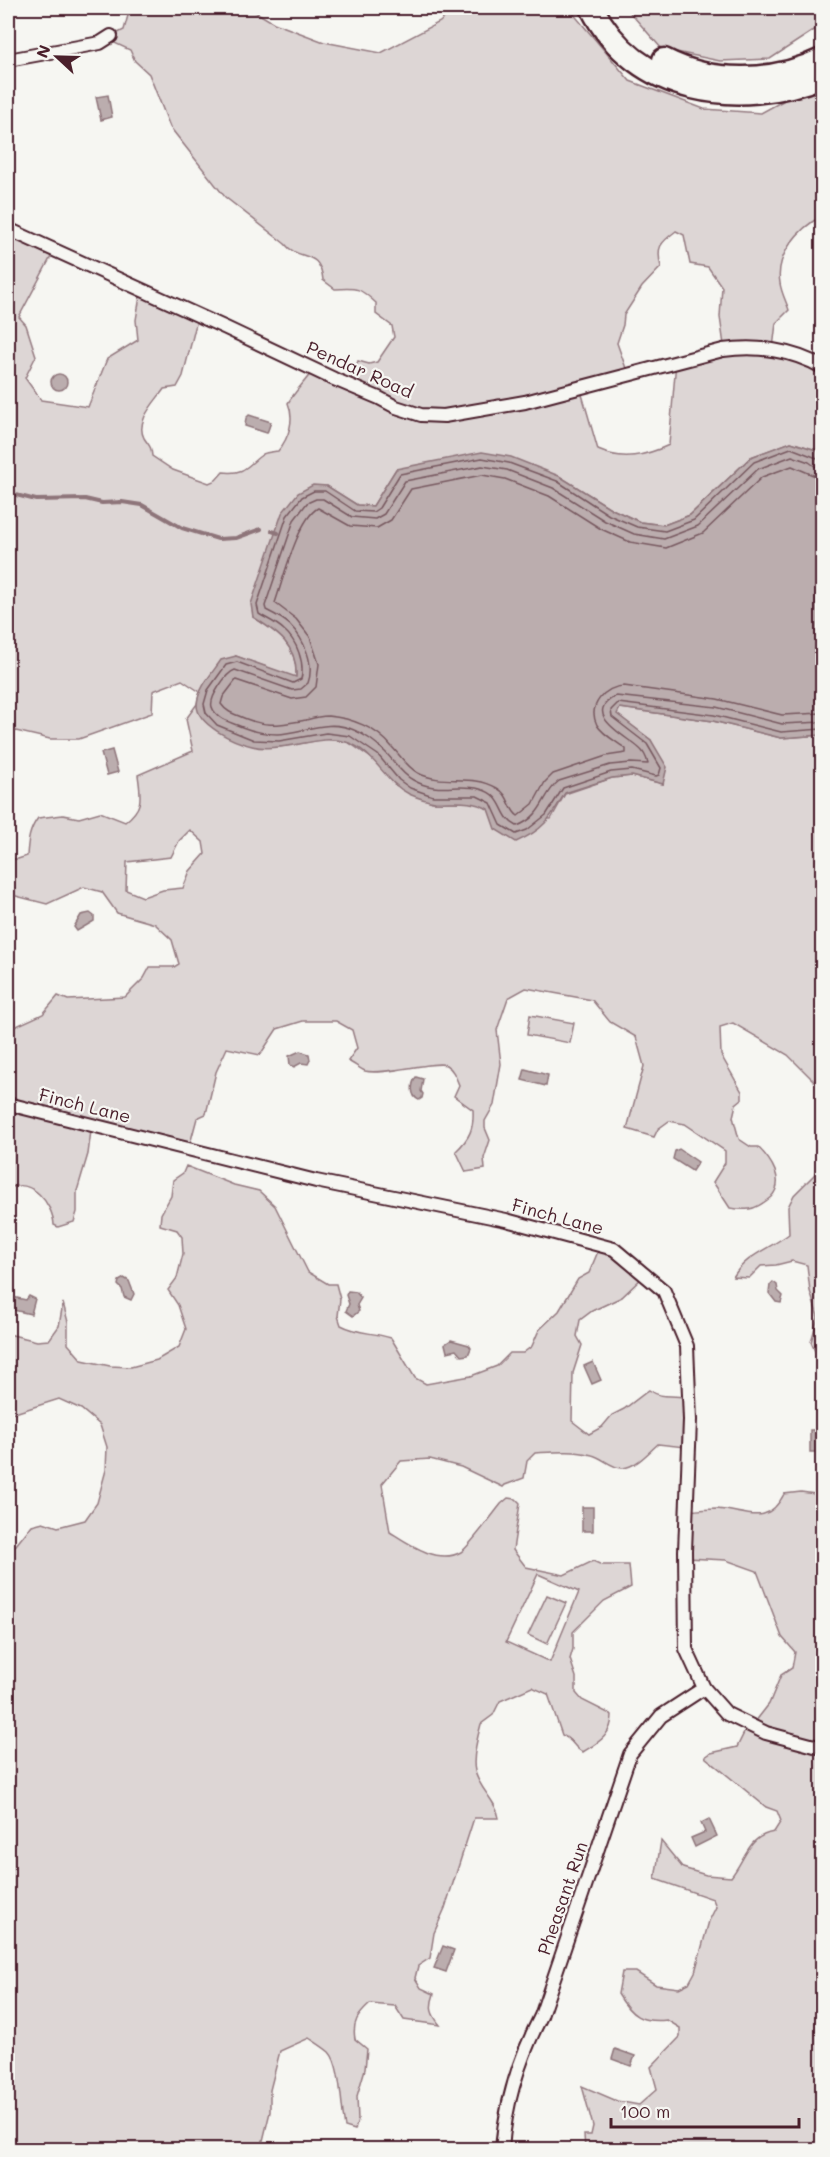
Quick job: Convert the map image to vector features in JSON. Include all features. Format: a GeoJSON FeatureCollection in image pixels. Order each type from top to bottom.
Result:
{"type":"FeatureCollection","features":[{"type":"Feature","properties":{"kind":"highway"},"geometry":{"type":"LineString","coordinates":[[592,8],[612,37],[632,56],[660,74],[692,88],[721,93],[751,94],[782,89],[822,76]]}},
{"type":"Feature","properties":{"kind":"highway"},"geometry":{"type":"LineString","coordinates":[[609,8],[644,47],[670,63],[700,74],[751,78],[793,71],[822,60]]}},
{"type":"Feature","properties":{"kind":"street"},"geometry":{"type":"LineString","coordinates":[[8,60],[100,43],[111,36]]}},
{"type":"Feature","properties":{"kind":"street","name":"Pendar Road"},"geometry":{"type":"LineString","coordinates":[[8,229],[333,379],[405,411],[421,415],[444,416],[525,402],[742,347],[798,355],[822,368]]}},
{"type":"Feature","properties":{"kind":"street","name":"Finch Lane"},"geometry":{"type":"LineString","coordinates":[[8,1104],[316,1181],[506,1220],[614,1249],[664,1291],[687,1346],[690,1420],[684,1551],[686,1649],[704,1688],[727,1714],[766,1733],[822,1748]]}},
{"type":"Feature","properties":{"kind":"street","name":"Pheasant Run"},"geometry":{"type":"LineString","coordinates":[[502,2150],[504,2125],[526,2045],[540,2016],[630,1754],[661,1716],[704,1688]]}},
{"type":"Feature","properties":{"kind":"shaded area"},"geometry":{"type":"Polygon","coordinates":[[[130,8],[249,8],[274,23],[324,42],[381,53],[440,22],[454,8],[563,8],[572,12],[630,81],[704,109],[761,113],[812,85],[822,82],[822,216],[797,235],[781,262],[779,273],[781,286],[789,310],[776,323],[773,348],[822,368],[822,456],[816,450],[791,442],[751,457],[690,515],[664,525],[640,522],[612,509],[559,476],[396,469],[373,506],[357,505],[327,486],[253,617],[271,629],[290,648],[296,667],[296,678],[236,656],[280,747],[326,739],[348,742],[374,760],[395,785],[432,802],[476,802],[488,809],[492,816],[551,819],[565,794],[612,778],[632,776],[663,784],[651,740],[616,714],[620,708],[713,721],[781,738],[822,735],[822,1089],[788,1055],[733,1023],[720,1027],[721,1055],[742,1092],[742,1099],[736,1104],[733,1117],[739,1139],[751,1147],[758,1147],[772,1164],[777,1178],[775,1191],[771,1197],[758,1206],[747,1209],[730,1208],[713,1182],[725,1163],[725,1151],[685,1124],[669,1121],[658,1129],[654,1137],[627,1129],[644,1066],[636,1037],[610,1022],[592,1000],[526,988],[508,998],[497,1030],[501,1064],[494,1105],[485,1121],[490,1140],[484,1158],[485,1169],[466,1172],[456,1151],[465,1142],[470,1132],[473,1110],[454,1096],[459,1085],[449,1067],[440,1064],[365,1071],[348,1061],[357,1048],[352,1030],[336,1021],[303,1021],[277,1029],[260,1055],[227,1048],[216,1072],[206,1114],[197,1118],[190,1144],[92,1123],[88,1154],[77,1191],[77,1212],[74,1222],[58,1227],[54,1225],[50,1209],[39,1194],[25,1186],[8,1189],[8,1033],[12,1028],[43,1014],[58,996],[68,1000],[125,997],[144,978],[150,967],[174,967],[179,964],[172,940],[155,924],[117,913],[102,892],[84,887],[47,904],[8,894],[8,859],[27,856],[30,836],[38,818],[63,815],[79,818],[100,812],[125,822],[131,817],[140,802],[138,775],[193,751],[186,719],[197,704],[200,692],[182,680],[153,691],[152,713],[79,739],[50,739],[16,731],[8,735],[8,229],[54,251],[19,317],[26,325],[36,356],[25,378],[41,400],[88,407],[107,359],[138,340],[136,320],[141,290],[197,320],[183,376],[177,387],[164,389],[151,406],[144,418],[142,432],[152,456],[173,470],[209,483],[216,480],[223,472],[237,472],[246,468],[263,454],[278,451],[290,428],[291,415],[288,403],[313,370],[350,383],[358,361],[369,364],[377,362],[394,337],[392,326],[376,314],[376,303],[371,298],[358,290],[335,289],[323,280],[318,263],[296,253],[225,197],[170,127],[149,74],[135,61],[130,50],[106,39],[124,30],[130,8]],[[676,231],[666,239],[659,250],[661,267],[642,287],[624,315],[617,343],[628,374],[579,384],[598,450],[607,453],[634,456],[669,445],[676,361],[724,345],[720,317],[722,287],[708,267],[690,264],[684,235],[676,231]],[[190,830],[179,841],[171,857],[127,862],[126,890],[143,897],[163,890],[183,888],[190,871],[205,854],[203,842],[190,830]]]}},
{"type":"Feature","properties":{"kind":"shaded area"},"geometry":{"type":"Polygon","coordinates":[[[626,8],[822,8],[822,25],[770,59],[720,61],[662,49],[626,8]]]}},
{"type":"Feature","properties":{"kind":"shaded area"},"geometry":{"type":"Polygon","coordinates":[[[530,1015],[574,1023],[570,1043],[527,1035],[530,1015]]]}},
{"type":"Feature","properties":{"kind":"shaded area"},"geometry":{"type":"Polygon","coordinates":[[[186,1166],[234,1185],[259,1191],[275,1206],[308,1272],[328,1284],[336,1284],[340,1299],[338,1316],[341,1325],[353,1330],[391,1338],[415,1378],[426,1384],[471,1376],[497,1366],[510,1353],[523,1353],[532,1346],[539,1330],[559,1311],[578,1279],[589,1273],[599,1249],[605,1252],[638,1271],[643,1277],[622,1297],[592,1311],[580,1320],[577,1336],[582,1345],[573,1373],[572,1421],[589,1434],[602,1427],[612,1415],[649,1390],[663,1396],[686,1398],[685,1447],[658,1444],[637,1462],[623,1468],[615,1467],[596,1456],[585,1453],[535,1453],[527,1461],[524,1478],[503,1487],[461,1467],[430,1459],[401,1461],[382,1484],[390,1532],[433,1555],[443,1556],[461,1552],[501,1504],[508,1498],[516,1499],[520,1503],[513,1550],[526,1567],[564,1575],[593,1561],[602,1565],[629,1565],[631,1587],[604,1601],[573,1632],[573,1649],[570,1659],[576,1677],[576,1693],[582,1700],[612,1715],[610,1728],[599,1741],[583,1752],[578,1749],[562,1735],[548,1694],[532,1687],[500,1701],[493,1715],[481,1724],[474,1766],[477,1777],[495,1806],[499,1818],[474,1818],[445,1908],[434,1933],[430,1958],[418,1966],[415,1978],[421,1988],[434,1994],[432,2011],[440,2025],[404,2020],[395,2006],[370,2004],[362,2012],[355,2023],[354,2033],[355,2039],[367,2049],[365,2069],[357,2096],[358,2120],[355,2130],[345,2127],[338,2076],[333,2058],[329,2052],[309,2038],[280,2051],[270,2090],[270,2112],[261,2149],[8,2149],[8,1555],[32,1525],[43,1522],[58,1527],[85,1520],[97,1503],[106,1470],[107,1447],[100,1425],[81,1409],[59,1399],[8,1413],[8,1334],[37,1341],[49,1340],[59,1326],[63,1303],[68,1322],[68,1344],[82,1360],[110,1366],[131,1367],[157,1360],[179,1347],[186,1329],[178,1305],[168,1290],[177,1278],[183,1254],[182,1237],[177,1230],[160,1225],[161,1214],[171,1196],[173,1180],[183,1173],[186,1166]],[[538,1574],[506,1642],[550,1662],[579,1592],[538,1574]]]}},
{"type":"Feature","properties":{"kind":"shaded area"},"geometry":{"type":"Polygon","coordinates":[[[822,1167],[822,1397],[819,1397],[821,1365],[811,1342],[818,1317],[810,1291],[807,1265],[792,1261],[761,1266],[749,1278],[733,1277],[744,1263],[789,1234],[788,1207],[794,1195],[822,1167]]]}},
{"type":"Feature","properties":{"kind":"shaded area"},"geometry":{"type":"Polygon","coordinates":[[[801,1492],[822,1495],[822,2149],[585,2149],[584,2135],[591,2135],[593,2126],[582,2086],[617,2101],[639,2105],[657,2089],[651,2067],[680,2037],[680,2028],[667,2020],[643,2019],[627,2008],[618,1994],[622,1972],[636,1972],[656,1985],[679,1988],[689,1983],[695,1972],[709,1921],[716,1907],[713,1899],[655,1879],[661,1841],[683,1868],[706,1875],[731,1877],[753,1843],[765,1834],[774,1832],[781,1821],[777,1811],[766,1807],[705,1757],[711,1753],[737,1747],[749,1723],[755,1722],[769,1704],[781,1675],[792,1668],[795,1652],[782,1637],[757,1571],[726,1560],[687,1558],[688,1511],[717,1509],[755,1515],[763,1514],[770,1511],[784,1494],[801,1492]]]}},
{"type":"Feature","properties":{"kind":"shaded area"},"geometry":{"type":"Polygon","coordinates":[[[547,1595],[566,1603],[547,1644],[528,1635],[547,1595]]]}},
{"type":"Feature","properties":{"kind":"water"},"geometry":{"type":"Polygon","coordinates":[[[108,95],[112,117],[101,120],[96,97],[108,95]]]}},
{"type":"Feature","properties":{"kind":"water"},"geometry":{"type":"Polygon","coordinates":[[[59,374],[67,382],[59,390],[51,382],[59,374]]]}},
{"type":"Feature","properties":{"kind":"water"},"geometry":{"type":"Polygon","coordinates":[[[249,415],[271,422],[267,433],[245,426],[249,415]]]}},
{"type":"Feature","properties":{"kind":"water"},"geometry":{"type":"Polygon","coordinates":[[[791,442],[816,450],[822,456],[822,735],[781,738],[713,721],[620,708],[617,714],[651,740],[667,767],[663,784],[632,776],[612,778],[565,793],[540,828],[516,842],[495,829],[488,809],[468,803],[422,799],[400,789],[372,759],[356,746],[337,740],[321,740],[288,746],[255,747],[236,741],[217,731],[198,712],[200,692],[221,660],[236,656],[296,677],[294,656],[290,648],[278,634],[253,617],[251,604],[282,513],[298,493],[313,485],[327,486],[357,505],[373,506],[396,469],[482,452],[511,457],[559,476],[612,509],[640,522],[664,525],[690,515],[751,457],[791,442]]]}},
{"type":"Feature","properties":{"kind":"water"},"geometry":{"type":"Polygon","coordinates":[[[112,750],[118,772],[107,775],[101,753],[112,750]]]}},
{"type":"Feature","properties":{"kind":"water"},"geometry":{"type":"Polygon","coordinates":[[[90,913],[94,916],[94,921],[77,931],[74,927],[81,915],[90,913]]]}},
{"type":"Feature","properties":{"kind":"water"},"geometry":{"type":"Polygon","coordinates":[[[300,1051],[309,1054],[308,1064],[301,1063],[294,1067],[290,1065],[289,1056],[300,1051]]]}},
{"type":"Feature","properties":{"kind":"water"},"geometry":{"type":"Polygon","coordinates":[[[525,1069],[548,1075],[546,1086],[522,1080],[525,1069]]]}},
{"type":"Feature","properties":{"kind":"water"},"geometry":{"type":"Polygon","coordinates":[[[416,1077],[423,1079],[421,1091],[423,1094],[419,1100],[414,1096],[412,1090],[416,1077]]]}},
{"type":"Feature","properties":{"kind":"water"},"geometry":{"type":"Polygon","coordinates":[[[679,1149],[698,1162],[692,1171],[673,1159],[675,1151],[679,1149]]]}},
{"type":"Feature","properties":{"kind":"water"},"geometry":{"type":"Polygon","coordinates":[[[124,1278],[129,1281],[134,1294],[131,1300],[124,1297],[118,1285],[119,1281],[124,1278]]]}},
{"type":"Feature","properties":{"kind":"water"},"geometry":{"type":"Polygon","coordinates":[[[773,1282],[783,1296],[781,1303],[776,1302],[769,1293],[773,1282]]]}},
{"type":"Feature","properties":{"kind":"water"},"geometry":{"type":"Polygon","coordinates":[[[348,1291],[356,1292],[361,1298],[357,1305],[359,1311],[353,1316],[346,1311],[349,1304],[346,1295],[348,1291]]]}},
{"type":"Feature","properties":{"kind":"water"},"geometry":{"type":"Polygon","coordinates":[[[29,1296],[35,1299],[31,1314],[9,1309],[12,1297],[26,1300],[29,1296]]]}},
{"type":"Feature","properties":{"kind":"water"},"geometry":{"type":"Polygon","coordinates":[[[451,1340],[469,1345],[471,1348],[468,1355],[461,1356],[456,1350],[447,1352],[445,1344],[451,1340]]]}},
{"type":"Feature","properties":{"kind":"water"},"geometry":{"type":"Polygon","coordinates":[[[593,1362],[601,1380],[592,1384],[584,1366],[593,1362]]]}},
{"type":"Feature","properties":{"kind":"water"},"geometry":{"type":"Polygon","coordinates":[[[810,1430],[822,1430],[822,1452],[810,1452],[810,1430]]]}},
{"type":"Feature","properties":{"kind":"water"},"geometry":{"type":"Polygon","coordinates":[[[582,1507],[593,1507],[593,1531],[582,1531],[582,1507]]]}},
{"type":"Feature","properties":{"kind":"water"},"geometry":{"type":"Polygon","coordinates":[[[709,1819],[717,1836],[695,1847],[691,1838],[705,1832],[701,1823],[709,1819]]]}},
{"type":"Feature","properties":{"kind":"water"},"geometry":{"type":"Polygon","coordinates":[[[443,1946],[454,1950],[446,1972],[434,1968],[443,1946]]]}},
{"type":"Feature","properties":{"kind":"water"},"geometry":{"type":"Polygon","coordinates":[[[615,2049],[635,2056],[631,2066],[612,2059],[615,2049]]]}},
{"type":"Feature","properties":{"kind":"waterway"},"geometry":{"type":"LineString","coordinates":[[8,493],[36,500],[85,499],[102,503],[122,502],[142,505],[182,528],[218,539],[236,538],[261,529]]}},
{"type":"Feature","properties":{"kind":"waterway"},"geometry":{"type":"LineString","coordinates":[[272,531],[278,533]]}}]}
